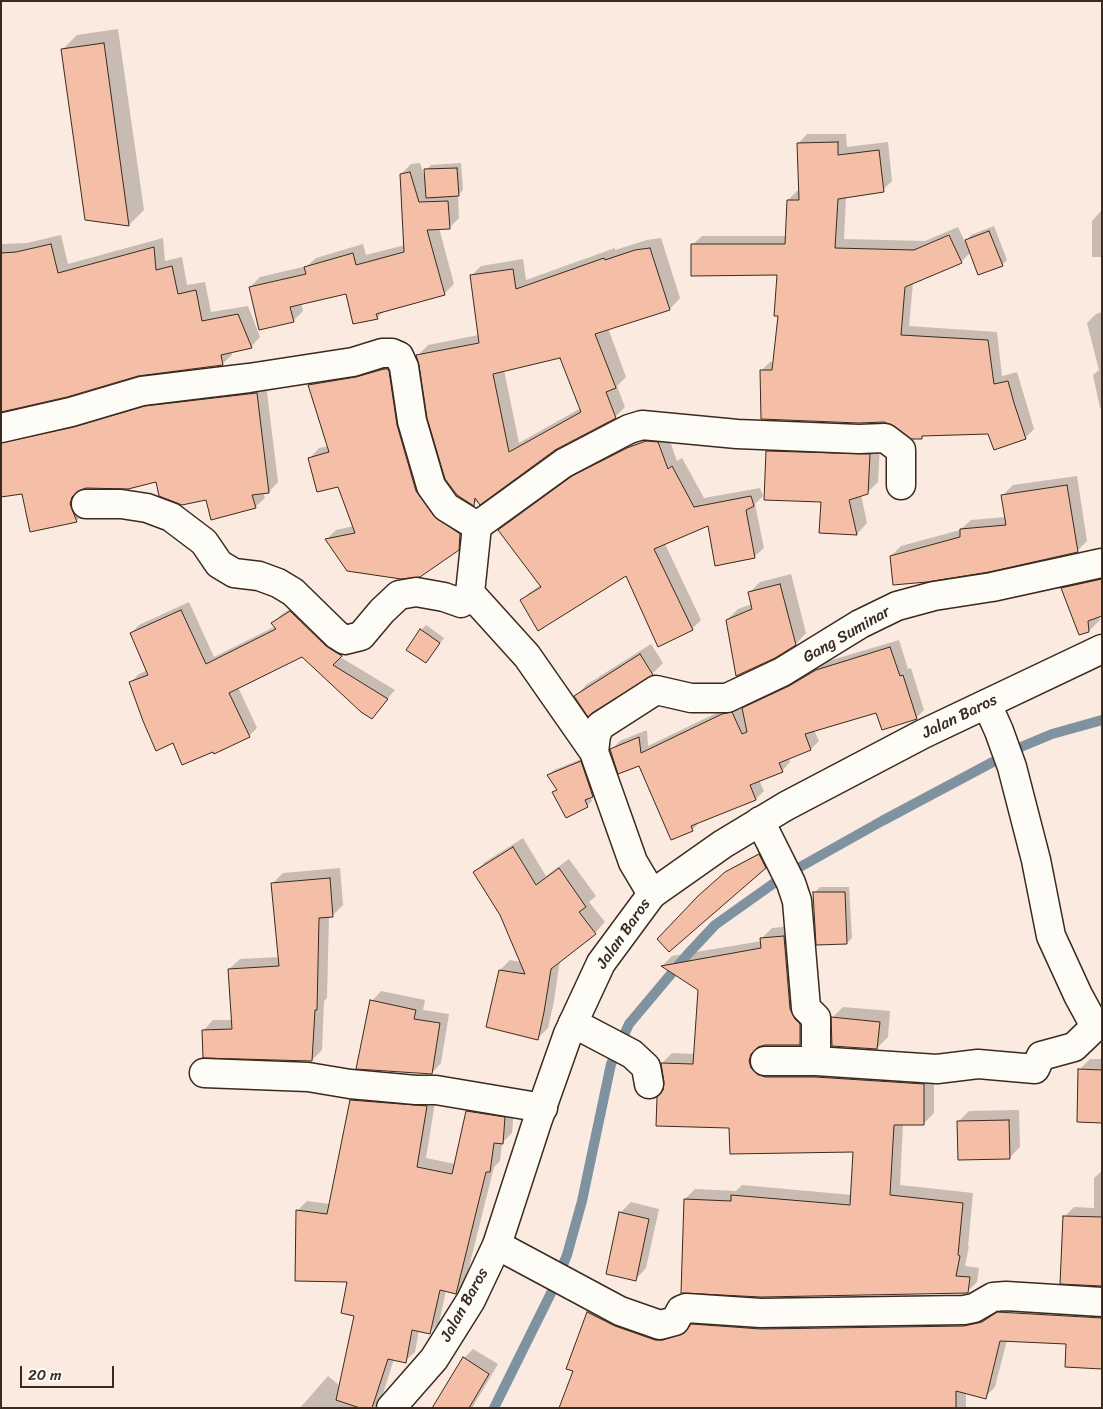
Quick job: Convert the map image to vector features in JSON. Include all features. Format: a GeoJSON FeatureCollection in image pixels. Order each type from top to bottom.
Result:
{"type":"FeatureCollection","features":[{"type":"Feature","properties":{"kind":"street"},"geometry":{"type":"LineString","coordinates":[[1,428],[71,412],[142,391],[249,378],[354,362],[382,353],[392,353],[399,356],[404,367],[412,421],[431,486],[446,507],[476,526]]}},
{"type":"Feature","properties":{"kind":"street"},"geometry":{"type":"LineString","coordinates":[[86,504],[121,504],[147,508],[170,517],[204,542],[219,564],[234,573],[259,576],[293,592],[337,635],[345,640],[361,636],[398,595],[416,592],[444,597],[461,603],[467,600],[470,593],[476,526],[564,463],[629,429],[642,425],[737,434],[885,438],[901,450],[901,485]]}},
{"type":"Feature","properties":{"kind":"street","name":"Gang Suminar"},"geometry":{"type":"LineString","coordinates":[[594,752],[596,735],[600,726],[656,690],[691,698],[727,698],[782,672],[860,624],[897,606],[934,596],[992,587],[1102,563]]}},
{"type":"Feature","properties":{"kind":"street"},"geometry":{"type":"LineString","coordinates":[[470,593],[527,656],[594,752],[633,862],[652,894]]}},
{"type":"Feature","properties":{"kind":"street","name":"Jalan Baros"},"geometry":{"type":"LineString","coordinates":[[391,1408],[434,1360],[471,1300],[497,1245],[568,1034],[601,963],[652,894],[723,844],[786,806],[914,738],[1102,649]]}},
{"type":"Feature","properties":{"kind":"street"},"geometry":{"type":"LineString","coordinates":[[765,1061],[816,1061],[937,1069],[978,1064],[1035,1069],[1041,1056],[1074,1047],[1100,1024],[1090,1017],[1051,936],[1036,860],[1012,767],[999,731],[986,704]]}},
{"type":"Feature","properties":{"kind":"street"},"geometry":{"type":"LineString","coordinates":[[760,821],[797,901],[806,1008],[816,1018],[816,1061]]}},
{"type":"Feature","properties":{"kind":"street"},"geometry":{"type":"LineString","coordinates":[[573,1023],[632,1054],[646,1067],[649,1084]]}},
{"type":"Feature","properties":{"kind":"street"},"geometry":{"type":"LineString","coordinates":[[204,1073],[308,1077],[350,1084],[436,1090],[543,1108]]}},
{"type":"Feature","properties":{"kind":"street"},"geometry":{"type":"LineString","coordinates":[[497,1245],[620,1311],[660,1325],[675,1321],[680,1310],[686,1308],[761,1313],[964,1310],[974,1308],[993,1297],[1006,1296],[1102,1302]]}},
{"type":"Feature","properties":{"kind":"building"},"geometry":{"type":"Polygon","coordinates":[[[104,43],[129,226],[85,220],[61,49],[104,43]]]}},
{"type":"Feature","properties":{"kind":"building"},"geometry":{"type":"Polygon","coordinates":[[[838,142],[838,155],[879,150],[884,192],[838,199],[835,248],[914,250],[949,235],[962,263],[905,287],[901,335],[988,340],[994,384],[1008,381],[1026,439],[994,450],[988,434],[922,436],[922,439],[911,439],[894,426],[884,422],[859,423],[761,419],[760,370],[772,370],[778,316],[774,316],[777,275],[691,276],[691,244],[785,244],[787,200],[799,200],[797,143],[838,142]]]}},
{"type":"Feature","properties":{"kind":"building"},"geometry":{"type":"Polygon","coordinates":[[[457,168],[459,196],[426,198],[424,169],[457,168]]]}},
{"type":"Feature","properties":{"kind":"building"},"geometry":{"type":"Polygon","coordinates":[[[410,172],[419,202],[448,201],[450,229],[427,230],[445,295],[376,314],[378,319],[353,324],[346,294],[290,307],[294,322],[259,330],[249,287],[306,274],[304,267],[353,253],[356,265],[404,252],[400,174],[410,172]]]}},
{"type":"Feature","properties":{"kind":"building"},"geometry":{"type":"Polygon","coordinates":[[[989,231],[1003,266],[978,275],[965,240],[989,231]]]}},
{"type":"Feature","properties":{"kind":"building"},"geometry":{"type":"Polygon","coordinates":[[[51,244],[58,273],[154,247],[156,270],[172,266],[178,294],[196,290],[202,321],[238,314],[252,348],[221,355],[223,365],[138,376],[67,397],[1,412],[1,253],[16,252],[51,244]]]}},
{"type":"Feature","properties":{"kind":"building"},"geometry":{"type":"Polygon","coordinates":[[[650,248],[670,310],[595,334],[616,388],[606,392],[616,418],[555,450],[480,505],[475,498],[474,506],[457,495],[445,479],[427,418],[416,355],[479,343],[470,275],[513,269],[516,289],[604,258],[605,260],[635,250],[650,248]],[[560,358],[493,374],[509,452],[581,412],[560,358]]]}},
{"type":"Feature","properties":{"kind":"building"},"geometry":{"type":"Polygon","coordinates":[[[384,369],[389,371],[397,425],[416,491],[434,516],[460,534],[459,550],[420,577],[401,579],[347,571],[325,539],[355,533],[338,487],[317,492],[308,458],[329,452],[308,385],[356,377],[384,369]]]}},
{"type":"Feature","properties":{"kind":"building"},"geometry":{"type":"Polygon","coordinates":[[[257,393],[269,493],[252,495],[256,508],[211,520],[206,500],[182,505],[159,496],[156,482],[128,489],[86,488],[78,491],[72,497],[70,504],[77,522],[30,532],[22,494],[1,497],[1,443],[74,427],[145,406],[257,393]]]}},
{"type":"Feature","properties":{"kind":"building"},"geometry":{"type":"Polygon","coordinates":[[[646,441],[658,442],[668,469],[672,466],[694,507],[751,496],[754,506],[746,510],[755,558],[715,566],[708,526],[654,549],[693,630],[658,647],[626,576],[538,631],[520,600],[541,587],[498,530],[572,476],[627,448],[646,441]]]}},
{"type":"Feature","properties":{"kind":"building"},"geometry":{"type":"Polygon","coordinates":[[[766,451],[870,454],[868,494],[849,500],[857,535],[819,533],[821,502],[764,500],[766,451]]]}},
{"type":"Feature","properties":{"kind":"building"},"geometry":{"type":"Polygon","coordinates":[[[1067,485],[1078,552],[989,572],[927,582],[893,585],[890,556],[960,537],[960,529],[1006,525],[1001,495],[1067,485]]]}},
{"type":"Feature","properties":{"kind":"building"},"geometry":{"type":"Polygon","coordinates":[[[1102,579],[1102,616],[1088,621],[1089,632],[1079,635],[1061,588],[1102,579]]]}},
{"type":"Feature","properties":{"kind":"building"},"geometry":{"type":"Polygon","coordinates":[[[780,584],[796,645],[775,658],[736,676],[726,620],[752,609],[748,592],[780,584]]]}},
{"type":"Feature","properties":{"kind":"building"},"geometry":{"type":"Polygon","coordinates":[[[181,610],[206,664],[276,629],[271,623],[290,611],[326,646],[342,656],[333,665],[388,699],[372,719],[361,712],[302,657],[229,693],[250,737],[214,754],[213,752],[182,765],[173,743],[156,751],[129,682],[148,675],[130,633],[181,610]]]}},
{"type":"Feature","properties":{"kind":"building"},"geometry":{"type":"Polygon","coordinates":[[[420,629],[440,643],[426,663],[406,650],[420,629]]]}},
{"type":"Feature","properties":{"kind":"building"},"geometry":{"type":"Polygon","coordinates":[[[890,647],[900,676],[903,675],[917,719],[882,730],[876,713],[805,734],[811,750],[779,763],[783,772],[750,785],[756,800],[691,826],[693,831],[671,840],[639,766],[618,774],[610,749],[639,737],[641,753],[722,714],[732,712],[742,734],[747,732],[742,708],[789,686],[816,670],[890,647]]]}},
{"type":"Feature","properties":{"kind":"building"},"geometry":{"type":"Polygon","coordinates":[[[640,654],[653,675],[588,717],[574,696],[640,654]]]}},
{"type":"Feature","properties":{"kind":"building"},"geometry":{"type":"Polygon","coordinates":[[[581,761],[593,797],[585,800],[588,807],[566,818],[552,792],[557,790],[547,775],[581,761]]]}},
{"type":"Feature","properties":{"kind":"building"},"geometry":{"type":"Polygon","coordinates":[[[513,847],[536,885],[559,868],[586,907],[579,912],[596,934],[551,969],[538,1040],[486,1027],[499,970],[525,974],[500,915],[473,872],[513,847]]]}},
{"type":"Feature","properties":{"kind":"building"},"geometry":{"type":"Polygon","coordinates":[[[759,854],[766,868],[669,952],[657,939],[698,896],[725,872],[759,854]]]}},
{"type":"Feature","properties":{"kind":"building"},"geometry":{"type":"Polygon","coordinates":[[[330,878],[333,917],[319,918],[317,1010],[315,1010],[312,1061],[203,1058],[202,1030],[232,1029],[228,969],[279,966],[271,883],[330,878]]]}},
{"type":"Feature","properties":{"kind":"building"},"geometry":{"type":"Polygon","coordinates":[[[813,892],[845,892],[847,944],[816,945],[813,892]]]}},
{"type":"Feature","properties":{"kind":"building"},"geometry":{"type":"Polygon","coordinates":[[[784,936],[790,1009],[800,1024],[800,1045],[765,1045],[758,1047],[751,1054],[749,1061],[751,1068],[757,1074],[765,1077],[815,1077],[924,1084],[924,1125],[894,1125],[890,1195],[963,1203],[958,1255],[960,1256],[956,1276],[970,1277],[968,1293],[761,1297],[681,1293],[684,1199],[731,1201],[731,1195],[850,1205],[853,1152],[730,1154],[729,1128],[656,1126],[657,1097],[663,1090],[664,1082],[661,1063],[693,1064],[698,990],[661,966],[761,948],[760,938],[784,936]]]}},
{"type":"Feature","properties":{"kind":"building"},"geometry":{"type":"Polygon","coordinates":[[[370,1000],[416,1010],[414,1019],[440,1023],[432,1074],[356,1069],[370,1000]]]}},
{"type":"Feature","properties":{"kind":"building"},"geometry":{"type":"Polygon","coordinates":[[[831,1017],[880,1022],[877,1049],[832,1046],[831,1017]]]}},
{"type":"Feature","properties":{"kind":"building"},"geometry":{"type":"Polygon","coordinates":[[[1078,1069],[1102,1070],[1102,1123],[1077,1122],[1078,1069]]]}},
{"type":"Feature","properties":{"kind":"building"},"geometry":{"type":"Polygon","coordinates":[[[350,1100],[427,1106],[417,1167],[452,1174],[466,1111],[505,1117],[503,1144],[494,1143],[490,1172],[486,1172],[456,1294],[440,1290],[430,1334],[412,1330],[406,1363],[388,1359],[372,1408],[360,1408],[336,1400],[354,1316],[341,1313],[347,1282],[295,1281],[296,1210],[327,1214],[350,1100]]]}},
{"type":"Feature","properties":{"kind":"building"},"geometry":{"type":"Polygon","coordinates":[[[1009,1120],[1010,1159],[958,1160],[957,1121],[1009,1120]]]}},
{"type":"Feature","properties":{"kind":"building"},"geometry":{"type":"Polygon","coordinates":[[[619,1212],[649,1219],[636,1281],[606,1274],[619,1212]]]}},
{"type":"Feature","properties":{"kind":"building"},"geometry":{"type":"Polygon","coordinates":[[[1063,1216],[1102,1217],[1102,1286],[1060,1284],[1063,1216]]]}},
{"type":"Feature","properties":{"kind":"building"},"geometry":{"type":"Polygon","coordinates":[[[587,1312],[615,1326],[655,1340],[663,1340],[684,1333],[691,1324],[761,1329],[964,1326],[982,1322],[997,1312],[1102,1318],[1102,1369],[1065,1367],[1066,1344],[1000,1341],[986,1399],[956,1391],[956,1408],[559,1408],[573,1371],[566,1369],[587,1312]]]}},
{"type":"Feature","properties":{"kind":"building"},"geometry":{"type":"Polygon","coordinates":[[[463,1357],[489,1374],[469,1408],[432,1408],[463,1357]]]}},
{"type":"Feature","properties":{"kind":"waterway"},"geometry":{"type":"LineString","coordinates":[[494,1408],[552,1291],[567,1255],[582,1201],[611,1064],[629,1024],[687,955],[715,925],[784,876],[1021,747],[1052,734],[1102,720]]}}]}
